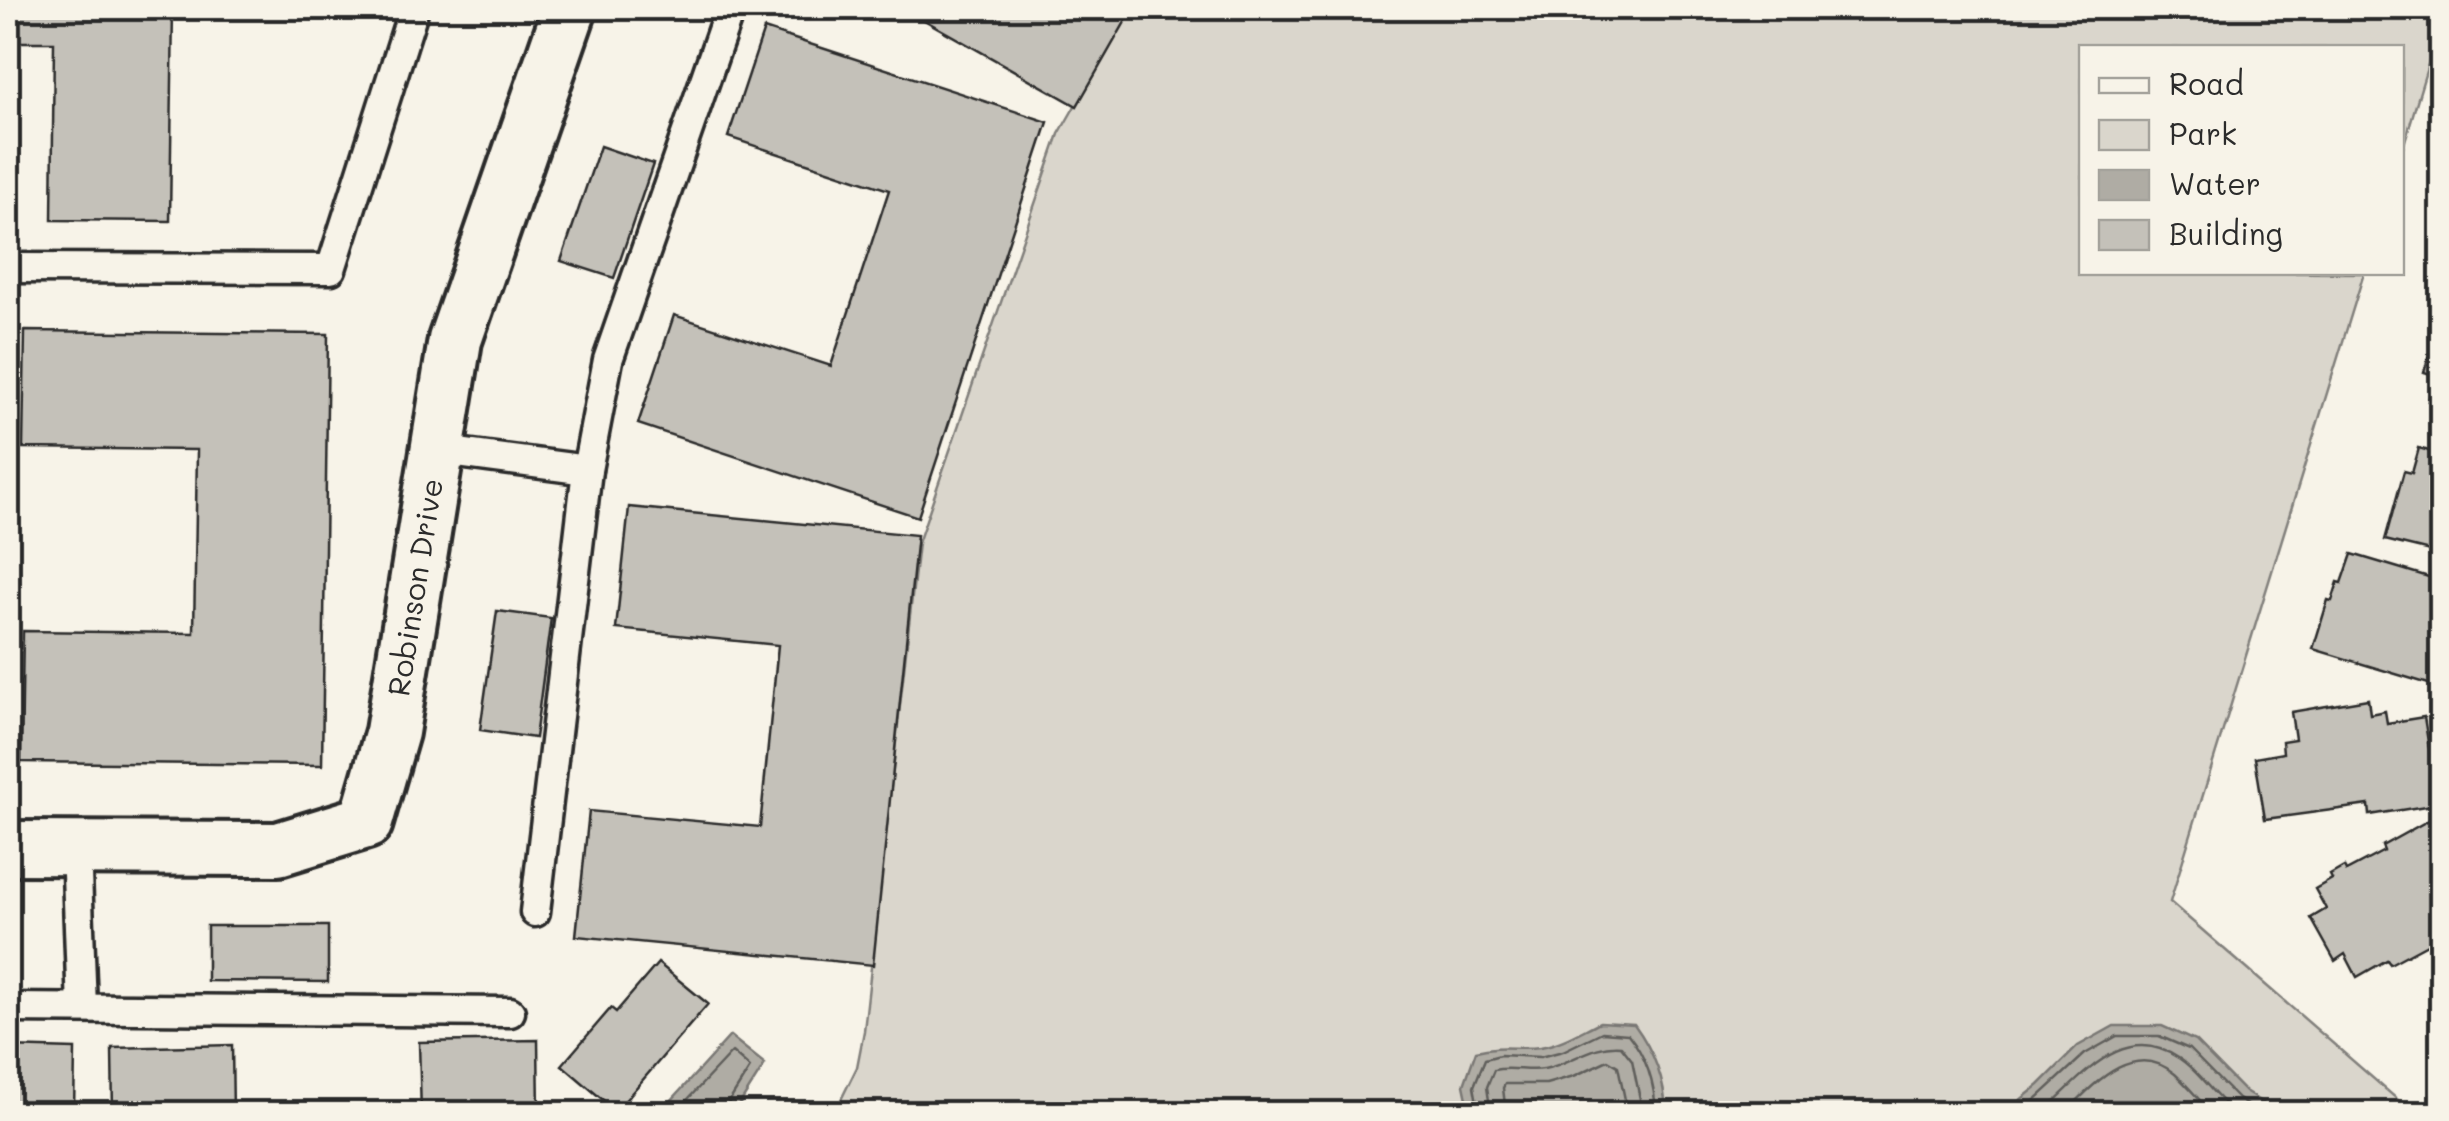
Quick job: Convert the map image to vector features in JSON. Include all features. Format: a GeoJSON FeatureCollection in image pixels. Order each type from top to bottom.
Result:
{"type":"FeatureCollection","features":[{"type":"Feature","properties":{"kind":"street","name":"Robinson Drive"},"geometry":{"type":"LineString","coordinates":[[8,848],[278,849],[366,822],[392,732],[455,340],[570,8]]}},
{"type":"Feature","properties":{"kind":"lane"},"geometry":{"type":"LineString","coordinates":[[8,268],[330,269],[414,8]]}},
{"type":"Feature","properties":{"kind":"lane"},"geometry":{"type":"LineString","coordinates":[[535,912],[587,470],[608,360],[730,8]]}},
{"type":"Feature","properties":{"kind":"lane"},"geometry":{"type":"LineString","coordinates":[[435,450],[587,470]]}},
{"type":"Feature","properties":{"kind":"lane"},"geometry":{"type":"LineString","coordinates":[[76,847],[82,1008]]}},
{"type":"Feature","properties":{"kind":"lane"},"geometry":{"type":"LineString","coordinates":[[8,1008],[510,1012]]}},
{"type":"Feature","properties":{"kind":"green space"},"geometry":{"type":"Polygon","coordinates":[[[1131,8],[2441,8],[2441,21],[2404,144],[2404,45],[2079,45],[2079,275],[2363,275],[2170,902],[2413,1113],[834,1114],[857,1067],[864,1031],[918,543],[1059,134],[1131,8]]]}},
{"type":"Feature","properties":{"kind":"water"},"geometry":{"type":"Polygon","coordinates":[[[1600,1022],[1634,1024],[1657,1066],[1666,1113],[1470,1113],[1464,1085],[1476,1051],[1548,1045],[1600,1022]]]}},
{"type":"Feature","properties":{"kind":"water"},"geometry":{"type":"Polygon","coordinates":[[[2114,1026],[2162,1026],[2195,1041],[2245,1092],[2279,1113],[2004,1113],[2078,1046],[2114,1026]]]}},
{"type":"Feature","properties":{"kind":"water"},"geometry":{"type":"Polygon","coordinates":[[[730,1036],[765,1064],[734,1113],[660,1113],[730,1036]]]}},
{"type":"Feature","properties":{"kind":"building"},"geometry":{"type":"Polygon","coordinates":[[[8,8],[173,8],[170,221],[52,220],[54,42],[8,42],[8,8]]]}},
{"type":"Feature","properties":{"kind":"building"},"geometry":{"type":"Polygon","coordinates":[[[903,8],[1133,8],[1077,106],[903,8]]]}},
{"type":"Feature","properties":{"kind":"building"},"geometry":{"type":"Polygon","coordinates":[[[764,29],[1048,122],[918,517],[638,424],[674,315],[831,366],[889,190],[728,137],[764,29]]]}},
{"type":"Feature","properties":{"kind":"building"},"geometry":{"type":"Polygon","coordinates":[[[600,146],[653,164],[614,278],[561,261],[600,146]]]}},
{"type":"Feature","properties":{"kind":"building"},"geometry":{"type":"Polygon","coordinates":[[[2439,325],[2442,406],[2428,401],[2437,376],[2424,372],[2439,325]]]}},
{"type":"Feature","properties":{"kind":"building"},"geometry":{"type":"Polygon","coordinates":[[[25,331],[328,334],[322,765],[21,762],[23,631],[194,633],[197,450],[23,448],[25,331]]]}},
{"type":"Feature","properties":{"kind":"building"},"geometry":{"type":"Polygon","coordinates":[[[2419,448],[2442,455],[2442,554],[2385,540],[2404,471],[2412,473],[2419,448]]]}},
{"type":"Feature","properties":{"kind":"building"},"geometry":{"type":"Polygon","coordinates":[[[629,507],[917,535],[873,965],[576,936],[589,811],[760,827],[778,645],[616,629],[629,507]]]}},
{"type":"Feature","properties":{"kind":"building"},"geometry":{"type":"Polygon","coordinates":[[[2352,554],[2442,581],[2442,688],[2313,649],[2328,600],[2332,601],[2338,582],[2342,583],[2352,554]]]}},
{"type":"Feature","properties":{"kind":"building"},"geometry":{"type":"Polygon","coordinates":[[[497,611],[551,618],[535,738],[480,730],[497,611]]]}},
{"type":"Feature","properties":{"kind":"building"},"geometry":{"type":"Polygon","coordinates":[[[2368,699],[2370,714],[2385,711],[2387,723],[2424,717],[2438,804],[2370,815],[2369,805],[2265,819],[2255,758],[2283,753],[2282,741],[2295,739],[2291,712],[2368,699]]]}},
{"type":"Feature","properties":{"kind":"building"},"geometry":{"type":"Polygon","coordinates":[[[2429,820],[2442,844],[2442,902],[2436,905],[2442,916],[2442,936],[2357,977],[2345,954],[2335,961],[2311,918],[2326,909],[2315,889],[2332,879],[2330,875],[2384,851],[2382,846],[2429,820]]]}},
{"type":"Feature","properties":{"kind":"building"},"geometry":{"type":"Polygon","coordinates":[[[207,926],[328,926],[328,982],[207,981],[207,926]]]}},
{"type":"Feature","properties":{"kind":"building"},"geometry":{"type":"Polygon","coordinates":[[[658,963],[708,1004],[616,1111],[562,1065],[611,1008],[616,1012],[658,963]]]}},
{"type":"Feature","properties":{"kind":"building"},"geometry":{"type":"Polygon","coordinates":[[[538,1040],[539,1114],[421,1114],[419,1042],[538,1040]]]}},
{"type":"Feature","properties":{"kind":"building"},"geometry":{"type":"Polygon","coordinates":[[[232,1045],[233,1114],[113,1114],[112,1048],[232,1045]]]}},
{"type":"Feature","properties":{"kind":"building"},"geometry":{"type":"Polygon","coordinates":[[[8,1047],[75,1049],[74,1114],[8,1114],[8,1047]]]}}]}
